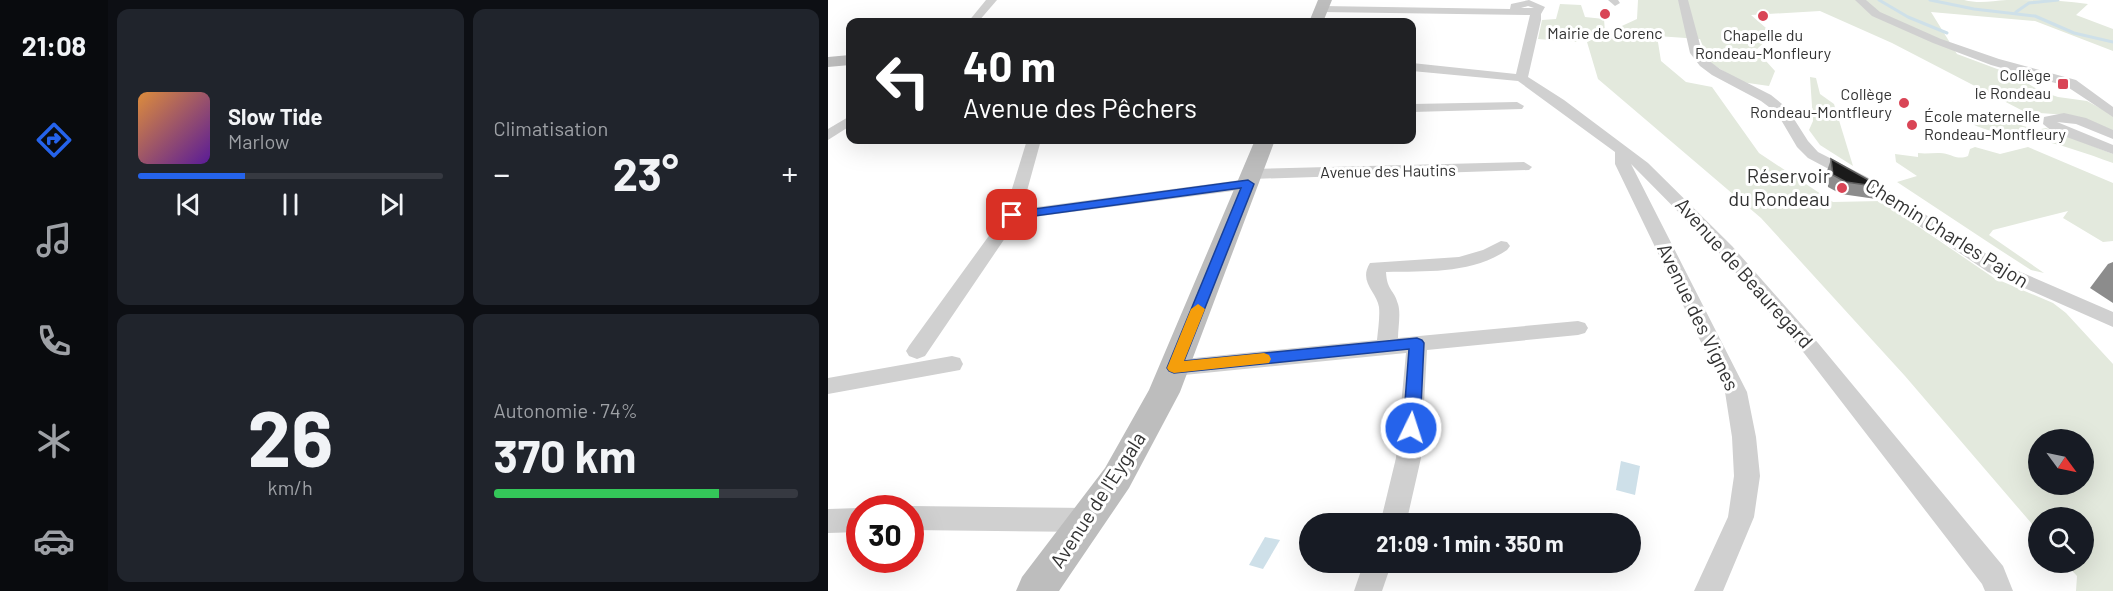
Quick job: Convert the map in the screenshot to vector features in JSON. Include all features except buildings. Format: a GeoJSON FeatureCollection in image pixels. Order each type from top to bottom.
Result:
{"type":"FeatureCollection","features":[{"type":"Feature","properties":{"kind":"street"},"geometry":{"type":"LineString","coordinates":[[976,18],[992,0]]}},
{"type":"Feature","properties":{"kind":"street","name":"Chemin Charles Pajon"},"geometry":{"type":"LineString","coordinates":[[1683,0],[1696,53],[1704,63],[1716,72],[1766,98],[1782,111],[1802,144],[1813,155],[1861,180],[1995,268],[2113,320]]}},
{"type":"Feature","properties":{"kind":"street"},"geometry":{"type":"LineString","coordinates":[[1860,0],[1876,14],[1937,41],[1989,60],[2071,83],[2113,113]]}},
{"type":"Feature","properties":{"kind":"street"},"geometry":{"type":"LineString","coordinates":[[1319,16],[1373,10],[1503,10],[1537,5],[1536,20],[1523,69]]}},
{"type":"Feature","properties":{"kind":"street"},"geometry":{"type":"LineString","coordinates":[[828,62],[846,60]]}},
{"type":"Feature","properties":{"kind":"street","name":"Avenue de Beauregard"},"geometry":{"type":"LineString","coordinates":[[1416,67],[1523,69],[1559,103],[1663,184],[1726,250],[1811,348],[1993,576],[1999,591]]}},
{"type":"Feature","properties":{"kind":"street"},"geometry":{"type":"LineString","coordinates":[[1416,108],[1517,106]]}},
{"type":"Feature","properties":{"kind":"street"},"geometry":{"type":"LineString","coordinates":[[2113,135],[2069,119],[2060,117],[2049,120],[2050,124],[2058,129],[2113,150]]}},
{"type":"Feature","properties":{"kind":"street"},"geometry":{"type":"LineString","coordinates":[[828,136],[846,123]]}},
{"type":"Feature","properties":{"kind":"street"},"geometry":{"type":"LineString","coordinates":[[917,351],[1012,215],[1033,144]]}},
{"type":"Feature","properties":{"kind":"street","name":"Avenue de l'Eygala"},"geometry":{"type":"LineString","coordinates":[[1036,591],[1089,520],[1129,459],[1174,368],[1263,144]]}},
{"type":"Feature","properties":{"kind":"street","name":"Avenue des Vignes"},"geometry":{"type":"LineString","coordinates":[[1622,150],[1623,164],[1736,392],[1744,437],[1747,476],[1741,517],[1708,591]]}},
{"type":"Feature","properties":{"kind":"street","name":"Avenue des Hautins"},"geometry":{"type":"LineString","coordinates":[[1012,215],[1250,179],[1524,167]]}},
{"type":"Feature","properties":{"kind":"street"},"geometry":{"type":"LineString","coordinates":[[1387,346],[1389,307],[1386,298],[1377,288],[1377,267],[1466,262],[1491,255],[1501,246]]}},
{"type":"Feature","properties":{"kind":"street"},"geometry":{"type":"LineString","coordinates":[[1174,368],[1578,328]]}},
{"type":"Feature","properties":{"kind":"street"},"geometry":{"type":"LineString","coordinates":[[1397,513],[1408,463],[1417,343]]}},
{"type":"Feature","properties":{"kind":"street"},"geometry":{"type":"LineString","coordinates":[[828,386],[952,364]]}},
{"type":"Feature","properties":{"kind":"street"},"geometry":{"type":"LineString","coordinates":[[924,518],[1089,520]]}},
{"type":"Feature","properties":{"kind":"street"},"geometry":{"type":"LineString","coordinates":[[828,521],[846,520]]}},
{"type":"Feature","properties":{"kind":"street"},"geometry":{"type":"LineString","coordinates":[[1368,591],[1374,573]]}},
{"type":"Feature","properties":{"kind":"shaded area"},"geometry":{"type":"Polygon","coordinates":[[[1638,0],[1964,0],[1980,2],[2037,0],[2088,4],[2076,15],[2113,29],[2113,51],[2035,21],[1931,12],[1957,54],[2016,76],[2040,91],[2058,97],[2087,101],[2113,115],[2113,131],[2068,115],[2025,112],[1892,43],[1820,11],[1751,15],[1773,34],[1756,50],[1775,71],[1769,86],[1741,82],[1709,62],[1700,39],[1657,36],[1661,61],[1686,82],[1712,87],[1759,153],[1833,202],[1881,201],[1994,278],[2053,303],[2066,313],[2113,364],[2113,591],[2076,591],[2077,576],[2074,573],[2094,573],[2094,507],[2028,507],[2028,519],[1905,376],[1761,218],[1598,79],[1587,42],[1637,19],[1638,0]]]}},
{"type":"Feature","properties":{"kind":"shaded area"},"geometry":{"type":"Polygon","coordinates":[[[1560,4],[1581,5],[1585,17],[1604,19],[1605,32],[1584,33],[1576,42],[1538,39],[1542,20],[1556,19],[1560,4]]]}},
{"type":"Feature","properties":{"kind":"shaded area"},"geometry":{"type":"Polygon","coordinates":[[[1810,77],[1816,78],[1820,94],[1834,104],[1853,166],[1820,145],[1809,130],[1813,121],[1810,77]]]}},
{"type":"Feature","properties":{"kind":"shaded area"},"geometry":{"type":"Polygon","coordinates":[[[1960,116],[2011,122],[2036,130],[2046,128],[2113,154],[2113,163],[2052,143],[1994,132],[1977,126],[1960,116]]]}},
{"type":"Feature","properties":{"kind":"shaded area"},"geometry":{"type":"Polygon","coordinates":[[[1975,147],[2000,154],[2028,147],[2113,183],[2113,241],[2103,242],[2063,218],[2068,211],[1993,230],[1989,235],[2044,273],[2031,270],[1897,182],[1917,176],[1896,162],[1895,154],[1918,157],[1918,153],[1942,153],[1964,157],[1968,156],[1970,149],[1975,147]]]}},
{"type":"Feature","properties":{"kind":"shaded area"},"geometry":{"type":"Polygon","coordinates":[[[1621,461],[1640,466],[1635,495],[1616,490],[1621,461]]]}},
{"type":"Feature","properties":{"kind":"shaded area"},"geometry":{"type":"Polygon","coordinates":[[[1265,537],[1280,540],[1263,569],[1249,565],[1265,537]]]}},
{"type":"Feature","properties":{"kind":"waterway"},"geometry":{"type":"LineString","coordinates":[[1879,0],[1908,17],[1947,33]]}},
{"type":"Feature","properties":{"kind":"waterway"},"geometry":{"type":"LineString","coordinates":[[1930,0],[1974,9],[2035,16],[2074,33],[2113,42]]}},
{"type":"Feature","properties":{"kind":"waterway"},"geometry":{"type":"LineString","coordinates":[[2016,12],[2029,3],[2058,0]]}},
{"type":"Feature","properties":{"kind":"slow traffic"},"geometry":{"type":"LineString","coordinates":[[1198,309],[1174,368],[1264,359]]}},
{"type":"Feature","properties":{"kind":"place","name":"Mairie de Corenc"},"geometry":{"type":"Point","coordinates":[1605,14]}},
{"type":"Feature","properties":{"kind":"place","name":"Chapelle du Rondeau-Monfleury"},"geometry":{"type":"Point","coordinates":[1763,16]}},
{"type":"Feature","properties":{"kind":"place","name":"Collège le Rondeau"},"geometry":{"type":"Point","coordinates":[2063,84]}},
{"type":"Feature","properties":{"kind":"place","name":"Collège Rondeau-Montfleury"},"geometry":{"type":"Point","coordinates":[1904,103]}},
{"type":"Feature","properties":{"kind":"place","name":"École maternelle Rondeau-Montfleury"},"geometry":{"type":"Point","coordinates":[1912,125]}},
{"type":"Feature","properties":{"kind":"place","name":"Réservoir du Rondeau"},"geometry":{"type":"Point","coordinates":[1842,188]}},
{"type":"Feature","properties":{"kind":"route"},"geometry":{"type":"LineString","coordinates":[[1012,215],[1248,184],[1174,368],[1417,343],[1411,428]]}}]}
